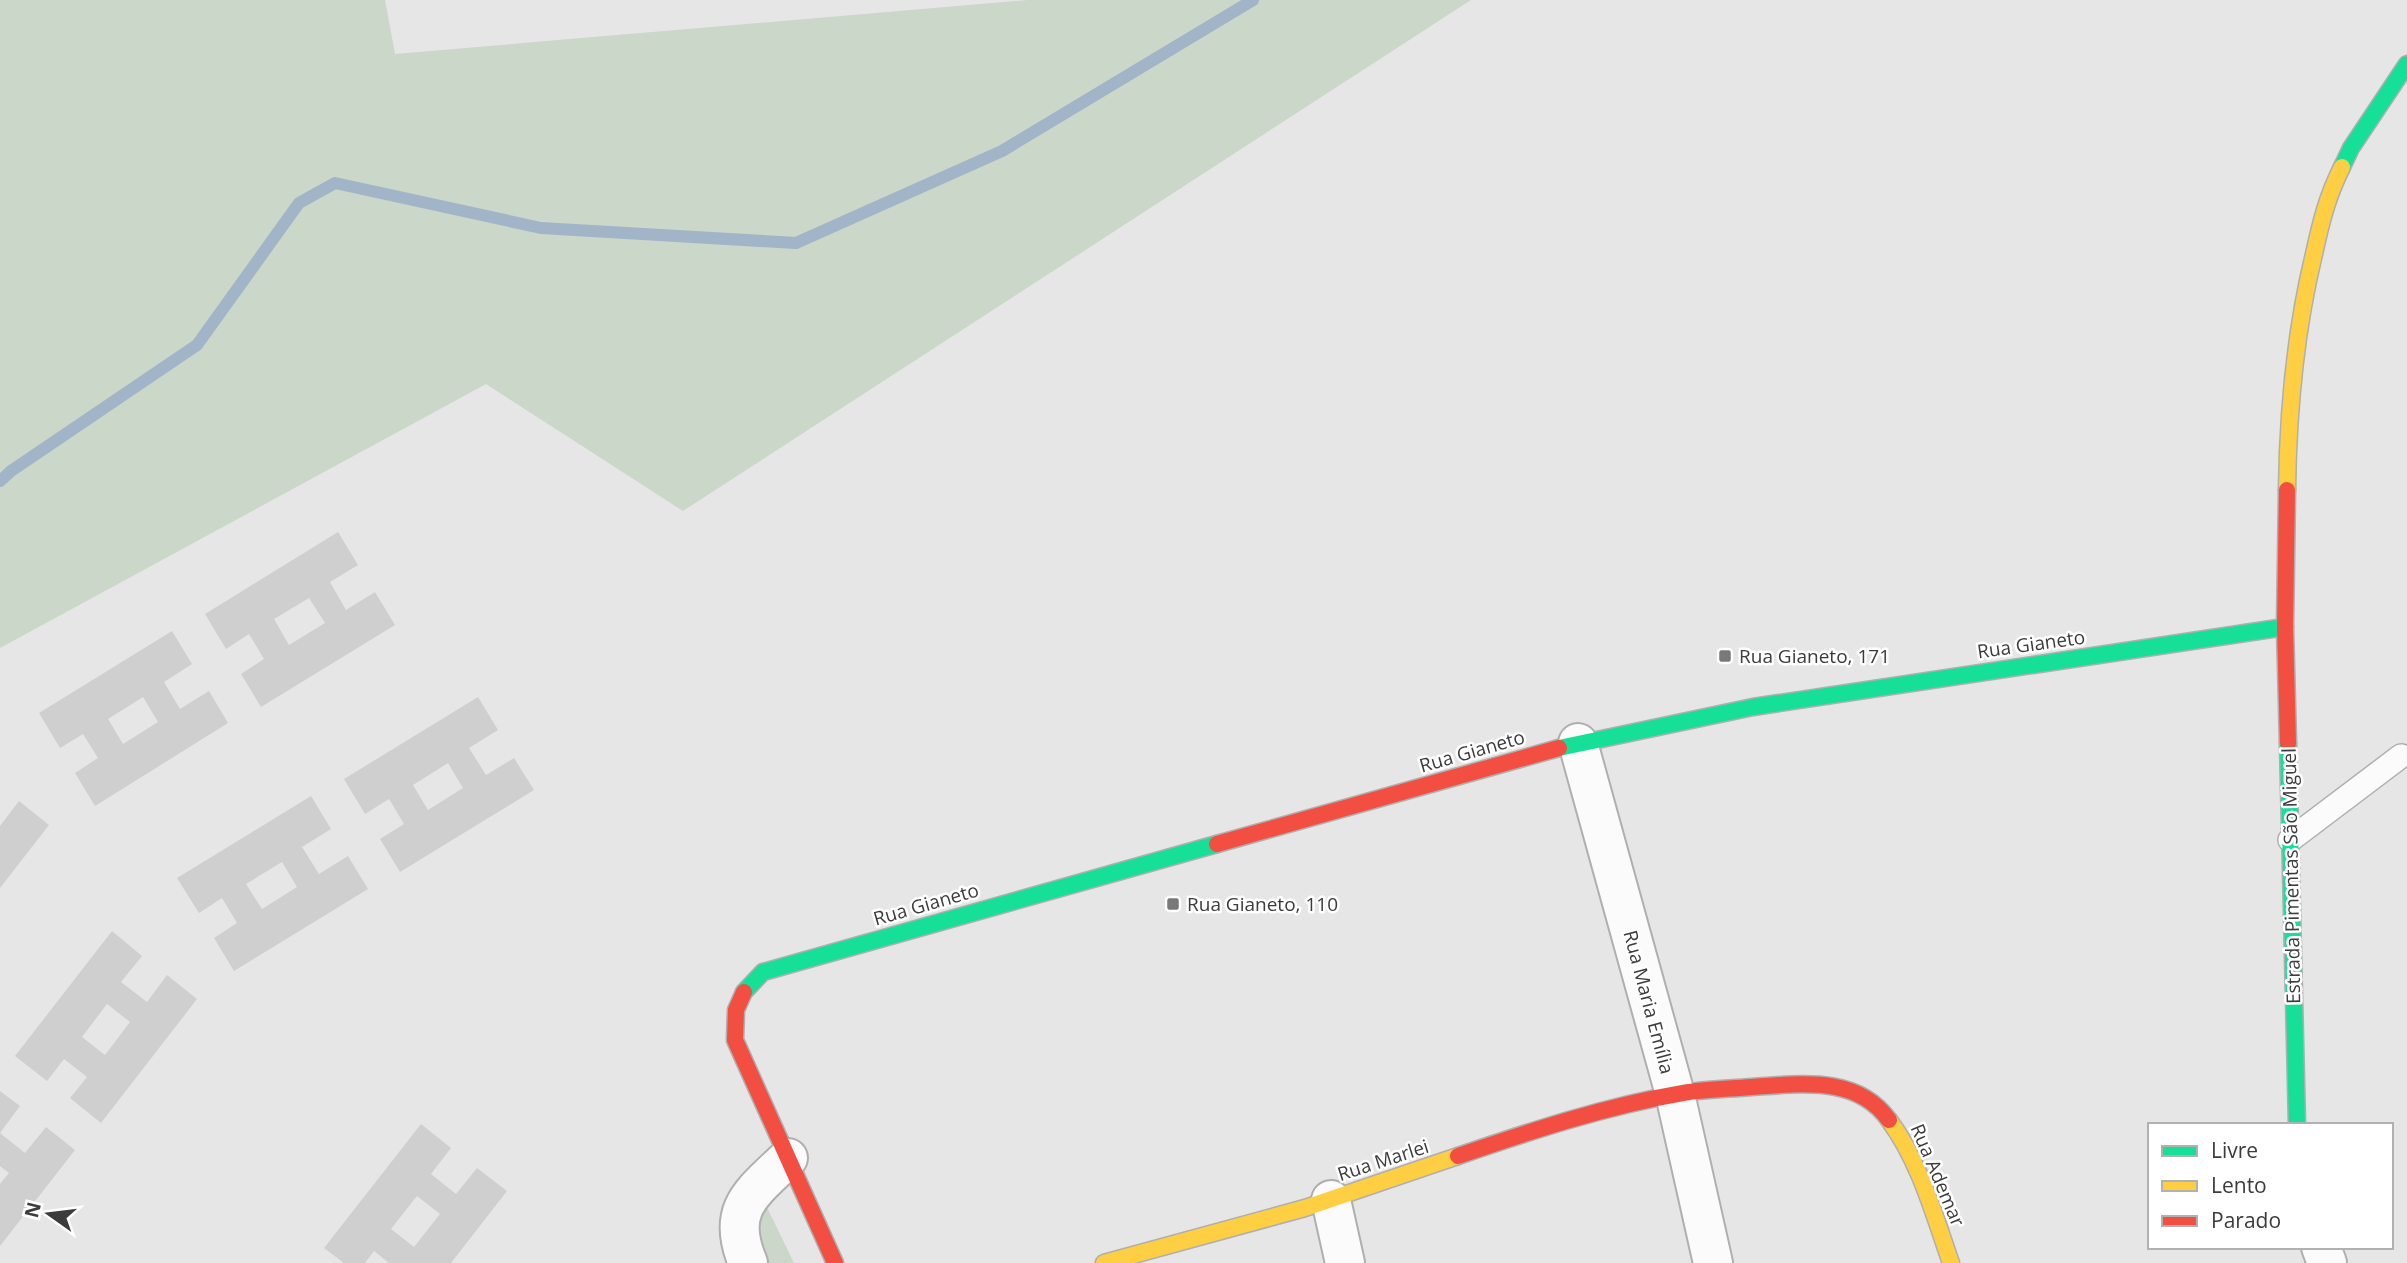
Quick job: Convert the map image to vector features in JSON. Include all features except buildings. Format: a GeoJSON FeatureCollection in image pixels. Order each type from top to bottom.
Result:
{"type":"FeatureCollection","features":[{"type":"Feature","properties":{"kind":"street","name":"Estrada Pimentas São Miguel"},"geometry":{"type":"LineString","coordinates":[[2297,1123],[2285,627],[2287,469],[2292,379],[2302,302],[2328,195],[2351,148],[2407,64]]}},
{"type":"Feature","properties":{"kind":"street","name":"Rua Gianeto"},"geometry":{"type":"LineString","coordinates":[[788,1158],[736,1040],[733,1024],[736,1006],[747,985],[763,972],[1578,743],[1753,707],[2285,627]]}},
{"type":"Feature","properties":{"kind":"street","name":"Rua Maria Emília"},"geometry":{"type":"LineString","coordinates":[[1578,743],[1675,1094],[1713,1263]]}},
{"type":"Feature","properties":{"kind":"street","name":"Rua Ademar"},"geometry":{"type":"LineString","coordinates":[[1675,1094],[1818,1084],[1846,1089],[1868,1098],[1887,1115],[1905,1140],[1951,1263]]}},
{"type":"Feature","properties":{"kind":"street","name":"Rua Marlei"},"geometry":{"type":"LineString","coordinates":[[1104,1263],[1331,1200],[1559,1124],[1675,1094]]}},
{"type":"Feature","properties":{"kind":"street"},"geometry":{"type":"LineString","coordinates":[[748,1263],[739,1232],[740,1215],[749,1195],[788,1158],[835,1263]]}},
{"type":"Feature","properties":{"kind":"street"},"geometry":{"type":"LineString","coordinates":[[1331,1200],[1345,1263]]}},
{"type":"Feature","properties":{"kind":"lane"},"geometry":{"type":"LineString","coordinates":[[2290,840],[2401,755]]}},
{"type":"Feature","properties":{"kind":"green space"},"geometry":{"type":"Polygon","coordinates":[[[0,0],[385,0],[395,54],[1028,0],[1471,0],[683,511],[486,384],[0,648],[0,0]]]}},
{"type":"Feature","properties":{"kind":"green space"},"geometry":{"type":"Polygon","coordinates":[[[763,1199],[794,1263],[761,1263],[753,1220],[763,1199]]]}},
{"type":"Feature","properties":{"kind":"waterway"},"geometry":{"type":"LineString","coordinates":[[0,481],[197,345],[299,203],[335,183],[541,228],[796,243],[1002,151],[1253,0]]}},
{"type":"Feature","properties":{"kind":"traffic: fast"},"geometry":{"type":"LineString","coordinates":[[2342,167],[2351,148],[2407,64]]}},
{"type":"Feature","properties":{"kind":"traffic: fast"},"geometry":{"type":"LineString","coordinates":[[1559,748],[1753,707],[2285,627]]}},
{"type":"Feature","properties":{"kind":"traffic: fast"},"geometry":{"type":"LineString","coordinates":[[2288,743],[2297,1123]]}},
{"type":"Feature","properties":{"kind":"traffic: fast"},"geometry":{"type":"LineString","coordinates":[[744,992],[763,972],[1217,844]]}},
{"type":"Feature","properties":{"kind":"traffic: slow"},"geometry":{"type":"LineString","coordinates":[[2287,490],[2291,401],[2307,283],[2322,220],[2342,167]]}},
{"type":"Feature","properties":{"kind":"traffic: slow"},"geometry":{"type":"LineString","coordinates":[[1889,1120],[1918,1171],[1951,1263]]}},
{"type":"Feature","properties":{"kind":"traffic: slow"},"geometry":{"type":"LineString","coordinates":[[1104,1263],[1305,1208],[1458,1156]]}},
{"type":"Feature","properties":{"kind":"traffic: jam"},"geometry":{"type":"LineString","coordinates":[[2287,490],[2285,627],[2288,743]]}},
{"type":"Feature","properties":{"kind":"traffic: jam"},"geometry":{"type":"LineString","coordinates":[[1217,844],[1559,748]]}},
{"type":"Feature","properties":{"kind":"traffic: jam"},"geometry":{"type":"LineString","coordinates":[[744,992],[736,1010],[735,1040],[835,1263]]}},
{"type":"Feature","properties":{"kind":"traffic: jam"},"geometry":{"type":"LineString","coordinates":[[1458,1156],[1597,1112],[1654,1098],[1709,1090],[1808,1084],[1827,1086],[1861,1095],[1889,1120]]}},
{"type":"Feature","properties":{"kind":"place","name":"Rua Gianeto, 171"},"geometry":{"type":"Point","coordinates":[1725,656]}},
{"type":"Feature","properties":{"kind":"place","name":"Rua Gianeto, 110"},"geometry":{"type":"Point","coordinates":[1173,904]}}]}
